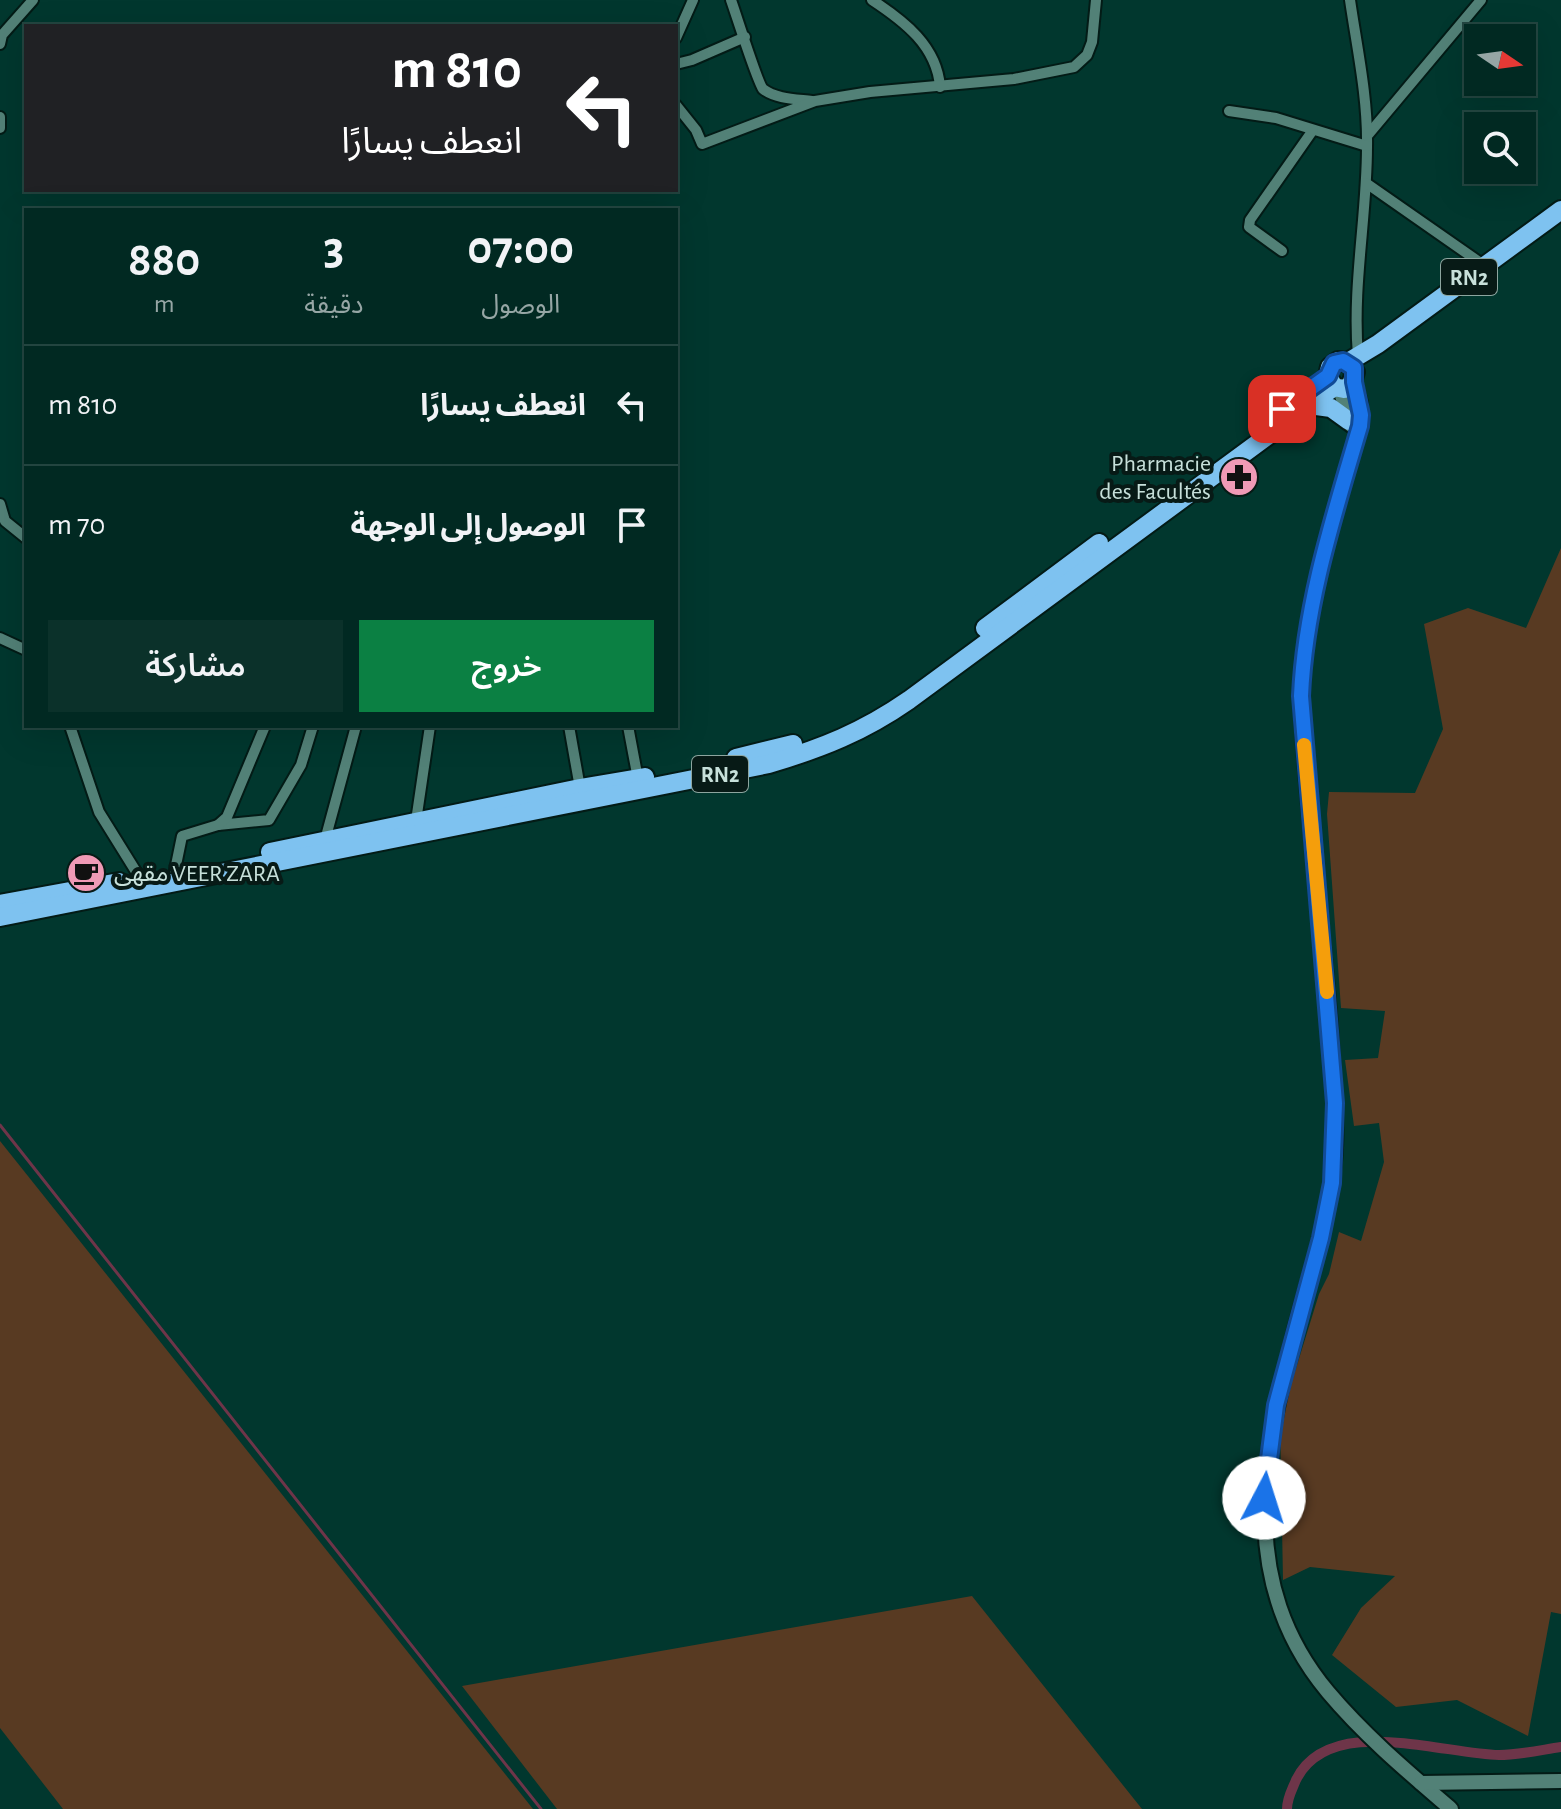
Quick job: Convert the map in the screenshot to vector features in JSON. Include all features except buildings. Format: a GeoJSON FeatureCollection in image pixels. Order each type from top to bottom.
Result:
{"type":"FeatureCollection","features":[{"type":"Feature","properties":{"kind":"highway","name":"RN2"},"geometry":{"type":"LineString","coordinates":[[0,917],[769,764],[832,744],[909,700],[1309,405],[1378,344],[1561,210]]}},
{"type":"Feature","properties":{"kind":"highway","name":"RN2"},"geometry":{"type":"LineString","coordinates":[[0,904],[703,766],[803,742],[829,732],[880,705],[1345,375]]}},
{"type":"Feature","properties":{"kind":"highway"},"geometry":{"type":"LineString","coordinates":[[1309,405],[1331,408],[1349,421]]}},
{"type":"Feature","properties":{"kind":"street"},"geometry":{"type":"LineString","coordinates":[[0,44],[2,35],[33,0]]}},
{"type":"Feature","properties":{"kind":"street"},"geometry":{"type":"LineString","coordinates":[[678,34],[693,0]]}},
{"type":"Feature","properties":{"kind":"street"},"geometry":{"type":"LineString","coordinates":[[731,0],[757,82],[762,88],[785,97],[815,101]]}},
{"type":"Feature","properties":{"kind":"street"},"geometry":{"type":"LineString","coordinates":[[872,0],[901,20],[922,41],[935,58],[940,87]]}},
{"type":"Feature","properties":{"kind":"street"},"geometry":{"type":"LineString","coordinates":[[678,108],[696,130],[702,144],[815,101],[870,92],[1014,79],[1078,65],[1087,55],[1092,42],[1096,0]]}},
{"type":"Feature","properties":{"kind":"street"},"geometry":{"type":"LineString","coordinates":[[1350,0],[1367,141],[1356,297],[1345,375],[1349,421],[1356,441]]}},
{"type":"Feature","properties":{"kind":"street"},"geometry":{"type":"LineString","coordinates":[[1367,141],[1481,0]]}},
{"type":"Feature","properties":{"kind":"street"},"geometry":{"type":"LineString","coordinates":[[678,64],[745,37]]}},
{"type":"Feature","properties":{"kind":"street"},"geometry":{"type":"LineString","coordinates":[[1229,111],[1276,118],[1313,130],[1367,141]]}},
{"type":"Feature","properties":{"kind":"street"},"geometry":{"type":"LineString","coordinates":[[0,117],[0,128]]}},
{"type":"Feature","properties":{"kind":"street"},"geometry":{"type":"LineString","coordinates":[[1282,251],[1254,232],[1249,227],[1250,220],[1313,130]]}},
{"type":"Feature","properties":{"kind":"street"},"geometry":{"type":"LineString","coordinates":[[1366,183],[1485,266]]}},
{"type":"Feature","properties":{"kind":"street"},"geometry":{"type":"LineString","coordinates":[[1345,375],[1361,415],[1319,573],[1307,633],[1301,696],[1335,1103],[1332,1183],[1321,1238],[1276,1405],[1265,1488],[1264,1537],[1270,1575],[1282,1612],[1297,1646],[1329,1693],[1385,1752],[1451,1809]]}},
{"type":"Feature","properties":{"kind":"street"},"geometry":{"type":"LineString","coordinates":[[0,504],[5,521],[24,536]]}},
{"type":"Feature","properties":{"kind":"street"},"geometry":{"type":"LineString","coordinates":[[0,638],[24,649]]}},
{"type":"Feature","properties":{"kind":"street"},"geometry":{"type":"LineString","coordinates":[[71,728],[99,812],[140,878]]}},
{"type":"Feature","properties":{"kind":"street"},"geometry":{"type":"LineString","coordinates":[[218,825],[227,817],[264,728]]}},
{"type":"Feature","properties":{"kind":"street"},"geometry":{"type":"LineString","coordinates":[[175,870],[182,836],[218,825],[269,820],[301,765],[312,728]]}},
{"type":"Feature","properties":{"kind":"street"},"geometry":{"type":"LineString","coordinates":[[325,840],[355,728]]}},
{"type":"Feature","properties":{"kind":"street"},"geometry":{"type":"LineString","coordinates":[[416,821],[430,728]]}},
{"type":"Feature","properties":{"kind":"street"},"geometry":{"type":"LineString","coordinates":[[569,728],[580,788]]}},
{"type":"Feature","properties":{"kind":"street"},"geometry":{"type":"LineString","coordinates":[[628,728],[638,779]]}},
{"type":"Feature","properties":{"kind":"street"},"geometry":{"type":"LineString","coordinates":[[1421,1783],[1561,1781]]}},
{"type":"Feature","properties":{"kind":"shaded area"},"geometry":{"type":"Polygon","coordinates":[[[1561,548],[1561,1614],[1551,1612],[1528,1736],[1457,1700],[1396,1707],[1332,1655],[1361,1608],[1395,1576],[1310,1567],[1283,1580],[1280,1420],[1319,1294],[1329,1274],[1339,1232],[1361,1241],[1384,1162],[1379,1123],[1354,1126],[1345,1060],[1378,1058],[1385,1011],[1341,1008],[1327,814],[1329,792],[1415,793],[1443,729],[1424,624],[1468,608],[1526,628],[1561,548]]]}},
{"type":"Feature","properties":{"kind":"shaded area"},"geometry":{"type":"Polygon","coordinates":[[[0,1141],[533,1809],[63,1809],[0,1728],[0,1141]]]}},
{"type":"Feature","properties":{"kind":"shaded area"},"geometry":{"type":"Polygon","coordinates":[[[972,1596],[1142,1809],[557,1809],[462,1686],[972,1596]]]}},
{"type":"Feature","properties":{"kind":"waterway"},"geometry":{"type":"LineString","coordinates":[[0,1125],[541,1809]]}},
{"type":"Feature","properties":{"kind":"waterway"},"geometry":{"type":"LineString","coordinates":[[1287,1809],[1296,1780],[1312,1760],[1334,1748],[1360,1742],[1388,1742],[1499,1755],[1561,1747]]}},
{"type":"Feature","properties":{"kind":"slow traffic"},"geometry":{"type":"LineString","coordinates":[[1304,745],[1327,992]]}},
{"type":"Feature","properties":{"kind":"place","name":"Pharmacie des Facultés"},"geometry":{"type":"Point","coordinates":[1239,477]}},
{"type":"Feature","properties":{"kind":"place","name":"مقهى VEER ZARA"},"geometry":{"type":"Point","coordinates":[86,873]}},
{"type":"Feature","properties":{"kind":"route"},"geometry":{"type":"LineString","coordinates":[[1264,1498],[1276,1405],[1321,1238],[1334,1165],[1336,1125],[1326,971],[1301,696],[1307,633],[1319,573],[1360,426],[1354,368],[1348,362],[1334,363],[1328,376],[1282,409]]}}]}
